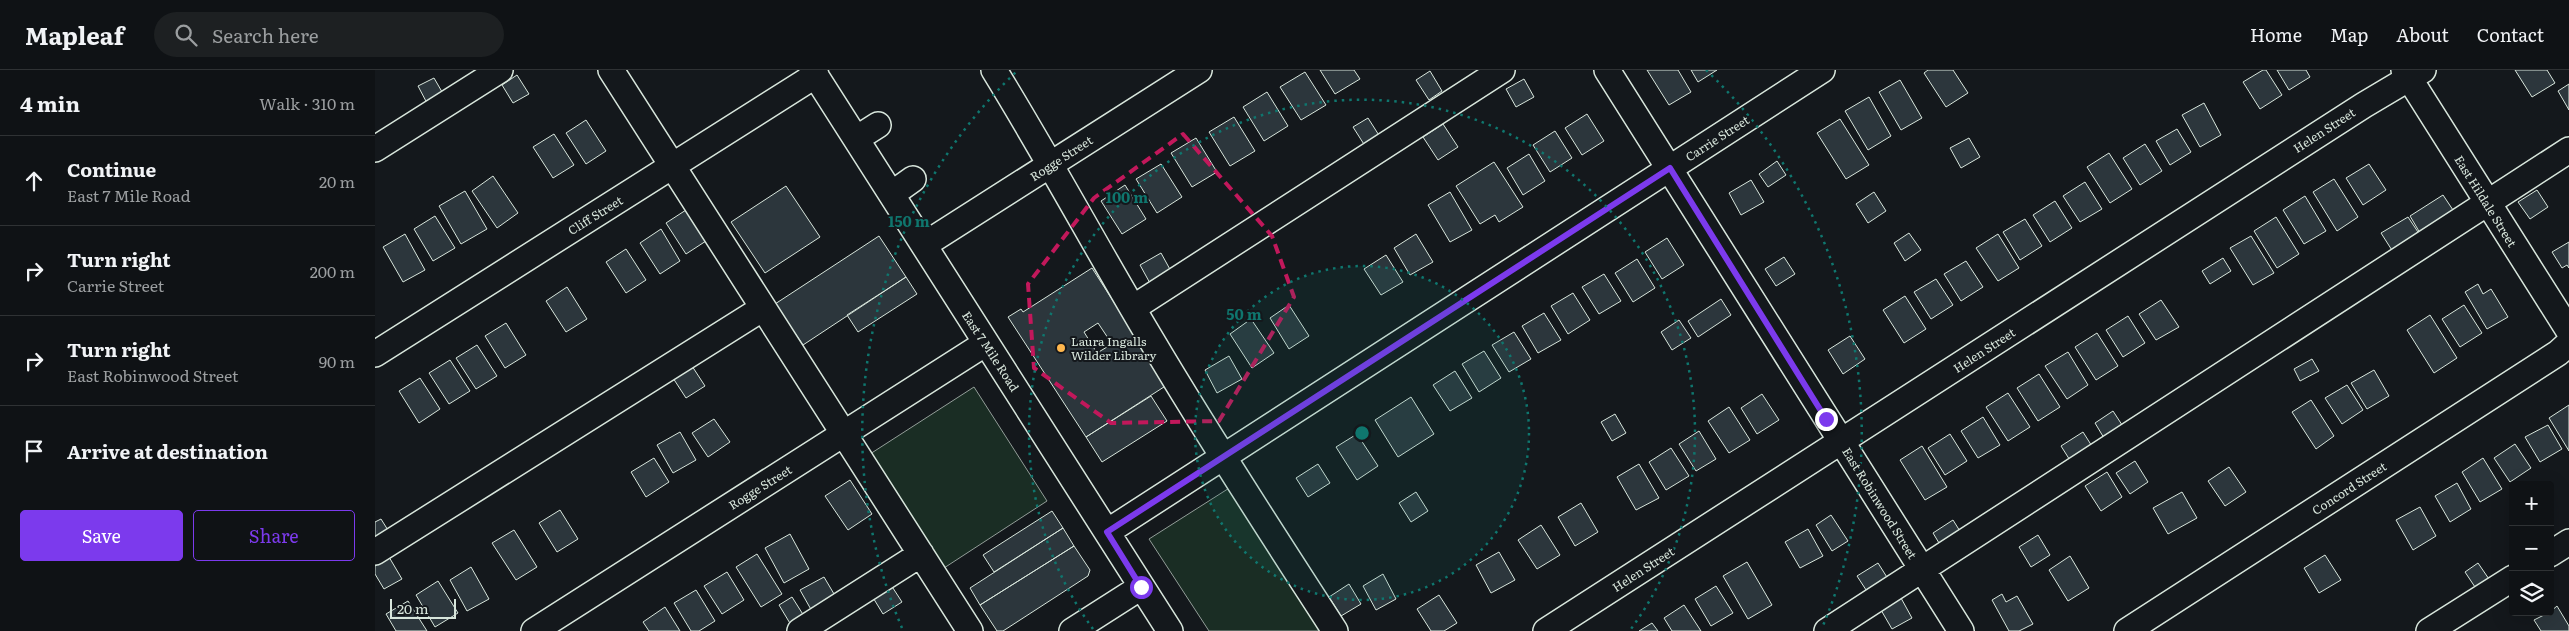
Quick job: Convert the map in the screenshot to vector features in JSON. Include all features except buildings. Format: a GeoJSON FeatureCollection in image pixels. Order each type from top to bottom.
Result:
{"type":"FeatureCollection","features":[{"type":"Feature","properties":{"kind":"street"},"geometry":{"type":"LineString","coordinates":[[375,149],[500,70]]}},
{"type":"Feature","properties":{"kind":"street"},"geometry":{"type":"LineString","coordinates":[[611,70],[970,631]]}},
{"type":"Feature","properties":{"kind":"street"},"geometry":{"type":"LineString","coordinates":[[994,70],[1222,457],[1335,631]]}},
{"type":"Feature","properties":{"kind":"street","name":"Rogge Street"},"geometry":{"type":"LineString","coordinates":[[924,246],[1199,70]]}},
{"type":"Feature","properties":{"kind":"street"},"geometry":{"type":"LineString","coordinates":[[1133,308],[1502,70]]}},
{"type":"Feature","properties":{"kind":"street","name":"East Robinwood Street"},"geometry":{"type":"LineString","coordinates":[[1607,70],[1961,631]]}},
{"type":"Feature","properties":{"kind":"street","name":"Carrie Street"},"geometry":{"type":"LineString","coordinates":[[1107,532],[1822,70]]}},
{"type":"Feature","properties":{"kind":"street","name":"Cliff Street"},"geometry":{"type":"LineString","coordinates":[[375,354],[673,166],[814,73]]}},
{"type":"Feature","properties":{"kind":"street","name":"East 7 Mile Road"},"geometry":{"type":"LineString","coordinates":[[814,73],[1169,631]]}},
{"type":"Feature","properties":{"kind":"street","name":"East Hildale Street"},"geometry":{"type":"LineString","coordinates":[[2412,73],[2488,203],[2569,331]]}},
{"type":"Feature","properties":{"kind":"street","name":"Helen Street"},"geometry":{"type":"LineString","coordinates":[[1546,631],[2412,73]]}},
{"type":"Feature","properties":{"kind":"street"},"geometry":{"type":"LineString","coordinates":[[856,139],[878,125]]}},
{"type":"Feature","properties":{"kind":"street"},"geometry":{"type":"LineString","coordinates":[[1827,631],[2569,150]]}},
{"type":"Feature","properties":{"kind":"street"},"geometry":{"type":"LineString","coordinates":[[892,194],[913,179]]}},
{"type":"Feature","properties":{"kind":"street"},"geometry":{"type":"LineString","coordinates":[[375,552],[763,308]]}},
{"type":"Feature","properties":{"kind":"street","name":"Rogge Street"},"geometry":{"type":"LineString","coordinates":[[534,631],[986,343]]}},
{"type":"Feature","properties":{"kind":"street","name":"Concord Street"},"geometry":{"type":"LineString","coordinates":[[2127,631],[2558,353],[2569,343]]}},
{"type":"Feature","properties":{"kind":"street"},"geometry":{"type":"LineString","coordinates":[[2554,551],[2569,542]]}},
{"type":"Feature","properties":{"kind":"street"},"geometry":{"type":"LineString","coordinates":[[799,631],[921,554]]}},
{"type":"Feature","properties":{"kind":"street"},"geometry":{"type":"LineString","coordinates":[[2429,631],[2509,581]]}},
{"type":"Feature","properties":{"kind":"street"},"geometry":{"type":"LineString","coordinates":[[1072,631],[1141,587]]}},
{"type":"Feature","properties":{"kind":"highlighted area"},"geometry":{"type":"Polygon","coordinates":[[[1183,134],[1272,236],[1294,297],[1219,421],[1111,423],[1034,368],[1028,284],[1094,198],[1183,134]]]}},
{"type":"Feature","properties":{"kind":"green space"},"geometry":{"type":"Polygon","coordinates":[[[974,387],[1047,501],[944,568],[870,454],[974,387]]]}},
{"type":"Feature","properties":{"kind":"green space"},"geometry":{"type":"Polygon","coordinates":[[[1234,485],[1328,631],[1209,631],[1149,539],[1234,485]]]}},
{"type":"Feature","properties":{"kind":"place","name":"Laura Ingalls Wilder Library"},"geometry":{"type":"Point","coordinates":[1061,348]}},
{"type":"Feature","properties":{"kind":"route"},"geometry":{"type":"LineString","coordinates":[[1141,587],[1107,532],[1670,168],[1826,419]]}}]}
